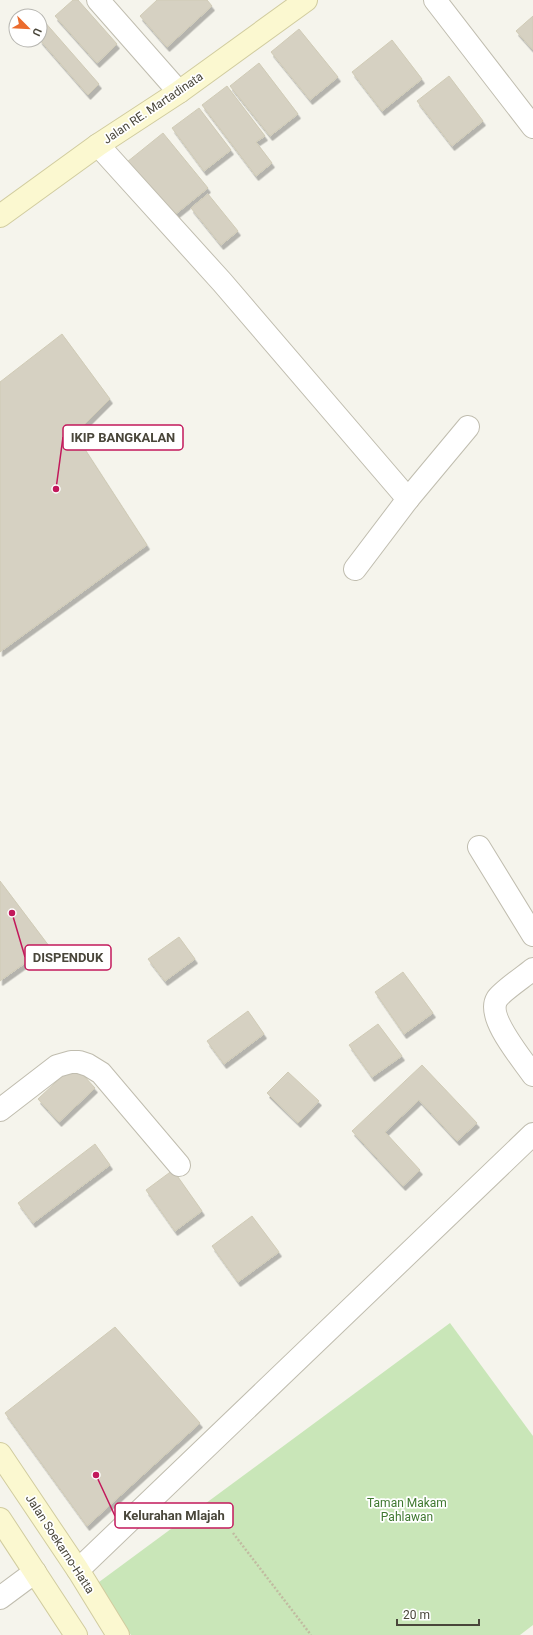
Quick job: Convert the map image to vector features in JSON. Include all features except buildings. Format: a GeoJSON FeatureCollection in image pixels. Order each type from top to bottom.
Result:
{"type":"FeatureCollection","features":[{"type":"Feature","properties":{"kind":"main road","name":"Jalan RE. Martadinata"},"geometry":{"type":"LineString","coordinates":[[0,216],[98,145],[179,92],[306,0]]}},
{"type":"Feature","properties":{"kind":"main road","name":"Jalan Soekarno-Hatta"},"geometry":{"type":"LineString","coordinates":[[0,1454],[78,1570],[118,1635]]}},
{"type":"Feature","properties":{"kind":"main road"},"geometry":{"type":"LineString","coordinates":[[0,1520],[76,1635]]}},
{"type":"Feature","properties":{"kind":"street"},"geometry":{"type":"LineString","coordinates":[[98,0],[179,92]]}},
{"type":"Feature","properties":{"kind":"street"},"geometry":{"type":"LineString","coordinates":[[434,0],[533,127]]}},
{"type":"Feature","properties":{"kind":"street"},"geometry":{"type":"LineString","coordinates":[[98,145],[222,282],[408,498]]}},
{"type":"Feature","properties":{"kind":"street"},"geometry":{"type":"LineString","coordinates":[[355,569],[408,498],[468,427]]}},
{"type":"Feature","properties":{"kind":"street"},"geometry":{"type":"LineString","coordinates":[[479,847],[533,935]]}},
{"type":"Feature","properties":{"kind":"street"},"geometry":{"type":"LineString","coordinates":[[533,969],[498,998],[494,1006],[497,1020],[533,1075]]}},
{"type":"Feature","properties":{"kind":"street"},"geometry":{"type":"LineString","coordinates":[[0,1110],[57,1066],[70,1062],[88,1065],[101,1073],[179,1165]]}},
{"type":"Feature","properties":{"kind":"street"},"geometry":{"type":"LineString","coordinates":[[78,1570],[533,1134]]}},
{"type":"Feature","properties":{"kind":"street"},"geometry":{"type":"LineString","coordinates":[[0,1598],[35,1572]]}},
{"type":"Feature","properties":{"kind":"path"},"geometry":{"type":"LineString","coordinates":[[233,1533],[310,1635]]}},
{"type":"Feature","properties":{"kind":"green space","name":"Taman Makam Pahlawan"},"geometry":{"type":"Polygon","coordinates":[[[450,1323],[533,1436],[533,1625],[520,1635],[131,1635],[95,1585],[450,1323]]]}},
{"type":"Feature","properties":{"kind":"place","name":"IKIP BANGKALAN"},"geometry":{"type":"Point","coordinates":[56,489]}},
{"type":"Feature","properties":{"kind":"place","name":"DISPENDUK"},"geometry":{"type":"Point","coordinates":[12,913]}},
{"type":"Feature","properties":{"kind":"place","name":"Kelurahan Mlajah"},"geometry":{"type":"Point","coordinates":[96,1475]}}]}
